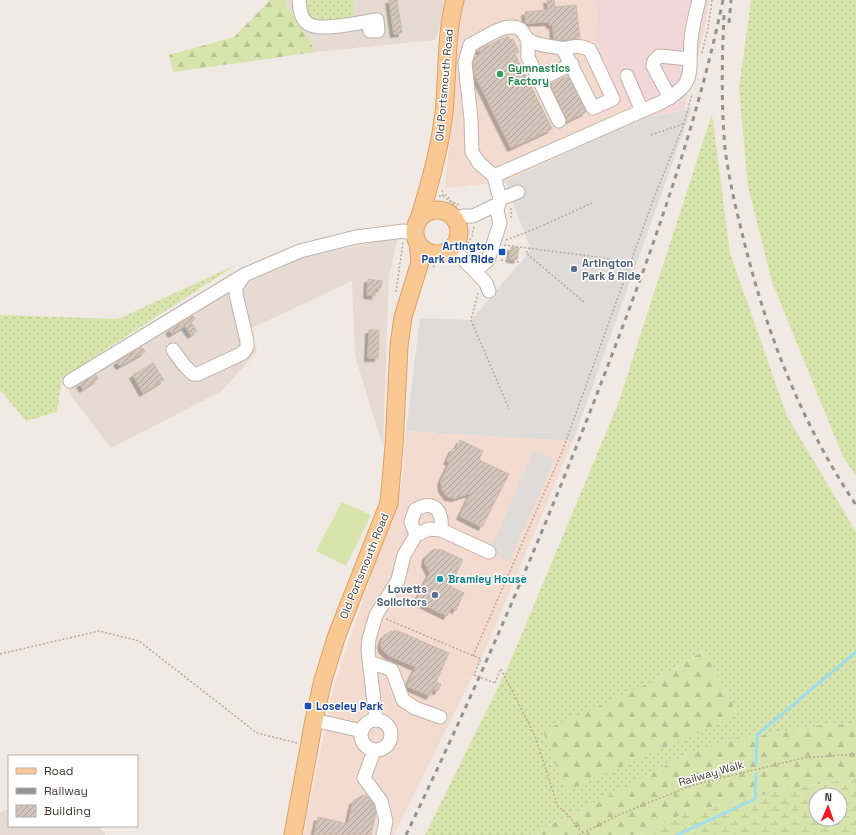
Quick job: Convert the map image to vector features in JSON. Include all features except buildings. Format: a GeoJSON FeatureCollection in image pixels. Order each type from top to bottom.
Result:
{"type":"FeatureCollection","features":[{"type":"Feature","properties":{"kind":"main road","name":"Old Portsmouth Road"},"geometry":{"type":"LineString","coordinates":[[293,835],[314,720],[337,635],[389,504],[393,460],[398,346],[403,317],[420,262],[418,233],[434,170],[444,111],[447,37],[455,0]]}},
{"type":"Feature","properties":{"kind":"main road","name":"Old Portsmouth Road"},"geometry":{"type":"LineString","coordinates":[[434,170],[434,186],[453,216]]}},
{"type":"Feature","properties":{"kind":"main road"},"geometry":{"type":"LineString","coordinates":[[434,210],[442,210],[453,216],[459,228],[458,237],[450,253],[428,251],[418,233],[426,213],[434,210]]}},
{"type":"Feature","properties":{"kind":"main road","name":"Old Portsmouth Road"},"geometry":{"type":"LineString","coordinates":[[411,293],[428,267],[450,253]]}},
{"type":"Feature","properties":{"kind":"lane"},"geometry":{"type":"LineString","coordinates":[[299,0],[301,16],[307,24],[317,27],[369,21]]}},
{"type":"Feature","properties":{"kind":"lane"},"geometry":{"type":"LineString","coordinates":[[494,176],[642,111],[680,92],[687,82],[690,70],[696,58],[692,30],[699,0]]}},
{"type":"Feature","properties":{"kind":"lane"},"geometry":{"type":"LineString","coordinates":[[472,268],[480,267],[488,260],[500,223],[497,212],[499,202],[494,176],[478,163],[472,152],[471,119],[465,63],[470,44],[506,27],[516,27],[522,30],[528,40],[528,57],[559,121]]}},
{"type":"Feature","properties":{"kind":"lane"},"geometry":{"type":"LineString","coordinates":[[528,40],[538,44],[553,45],[563,48],[573,46],[584,47],[590,50],[613,99],[593,108],[563,48]]}},
{"type":"Feature","properties":{"kind":"lane"},"geometry":{"type":"LineString","coordinates":[[670,98],[654,66],[654,61],[659,56],[696,58]]}},
{"type":"Feature","properties":{"kind":"lane"},"geometry":{"type":"LineString","coordinates":[[539,80],[572,64]]}},
{"type":"Feature","properties":{"kind":"lane"},"geometry":{"type":"LineString","coordinates":[[627,76],[642,111]]}},
{"type":"Feature","properties":{"kind":"lane"},"geometry":{"type":"LineString","coordinates":[[479,213],[518,192]]}},
{"type":"Feature","properties":{"kind":"lane"},"geometry":{"type":"LineString","coordinates":[[453,216],[492,213],[500,223]]}},
{"type":"Feature","properties":{"kind":"lane"},"geometry":{"type":"LineString","coordinates":[[70,380],[244,275],[300,251],[356,237],[404,231],[418,233]]}},
{"type":"Feature","properties":{"kind":"lane"},"geometry":{"type":"LineString","coordinates":[[450,253],[464,261],[486,283],[484,292]]}},
{"type":"Feature","properties":{"kind":"lane"},"geometry":{"type":"LineString","coordinates":[[174,350],[184,365],[193,374],[198,374],[243,353],[247,347],[247,341],[236,294],[236,287],[244,275]]}},
{"type":"Feature","properties":{"kind":"lane"},"geometry":{"type":"LineString","coordinates":[[416,535],[411,522],[415,510],[424,505],[434,506],[440,513],[442,530]]}},
{"type":"Feature","properties":{"kind":"lane"},"geometry":{"type":"LineString","coordinates":[[376,720],[369,639],[376,615],[398,580],[404,555],[416,535],[429,529],[442,530],[489,552]]}},
{"type":"Feature","properties":{"kind":"lane"},"geometry":{"type":"LineString","coordinates":[[370,662],[392,670],[403,700],[415,708],[440,717]]}},
{"type":"Feature","properties":{"kind":"lane"},"geometry":{"type":"LineString","coordinates":[[314,720],[362,731]]}},
{"type":"Feature","properties":{"kind":"lane"},"geometry":{"type":"LineString","coordinates":[[376,720],[388,726],[391,736],[387,746],[383,749],[374,751],[363,743],[362,731],[368,722],[376,720]]}},
{"type":"Feature","properties":{"kind":"lane"},"geometry":{"type":"LineString","coordinates":[[374,751],[364,778],[381,801],[386,821],[383,835]]}},
{"type":"Feature","properties":{"kind":"path"},"geometry":{"type":"LineString","coordinates":[[696,58],[708,28],[712,0]]}},
{"type":"Feature","properties":{"kind":"path"},"geometry":{"type":"LineString","coordinates":[[473,656],[562,452],[655,195],[684,124],[693,87]]}},
{"type":"Feature","properties":{"kind":"path"},"geometry":{"type":"LineString","coordinates":[[651,135],[684,124]]}},
{"type":"Feature","properties":{"kind":"path"},"geometry":{"type":"LineString","coordinates":[[429,272],[443,257],[472,236],[479,213],[457,207],[443,196],[439,196]]}},
{"type":"Feature","properties":{"kind":"path"},"geometry":{"type":"LineString","coordinates":[[594,202],[535,229],[504,240],[502,245],[612,259]]}},
{"type":"Feature","properties":{"kind":"path"},"geometry":{"type":"LineString","coordinates":[[530,248],[526,253],[585,303]]}},
{"type":"Feature","properties":{"kind":"path"},"geometry":{"type":"LineString","coordinates":[[497,259],[518,262]]}},
{"type":"Feature","properties":{"kind":"path"},"geometry":{"type":"LineString","coordinates":[[484,292],[471,320],[509,409]]}},
{"type":"Feature","properties":{"kind":"path"},"geometry":{"type":"LineString","coordinates":[[376,615],[482,659],[474,675],[495,683],[501,669],[535,736],[558,808],[568,813],[579,830],[584,833]]}},
{"type":"Feature","properties":{"kind":"path"},"geometry":{"type":"LineString","coordinates":[[0,654],[99,631],[140,641],[257,733],[285,740]]}},
{"type":"Feature","properties":{"kind":"path","name":"Railway Walk"},"geometry":{"type":"LineString","coordinates":[[579,835],[623,813],[693,785],[803,758],[856,754]]}},
{"type":"Feature","properties":{"kind":"shaded area"},"geometry":{"type":"Polygon","coordinates":[[[286,0],[449,0],[435,40],[316,52],[286,4],[286,0]]]}},
{"type":"Feature","properties":{"kind":"shaded area"},"geometry":{"type":"Polygon","coordinates":[[[463,0],[596,0],[595,41],[636,120],[505,182],[445,188],[453,104],[456,31],[463,0]]]}},
{"type":"Feature","properties":{"kind":"shaded area"},"geometry":{"type":"Polygon","coordinates":[[[596,0],[709,0],[705,28],[684,109],[636,120],[595,41],[596,0]]]}},
{"type":"Feature","properties":{"kind":"shaded area","name":"Artington Park & Ride"},"geometry":{"type":"Polygon","coordinates":[[[692,108],[573,441],[406,431],[420,318],[471,320],[531,250],[505,182],[636,120],[692,108]]]}},
{"type":"Feature","properties":{"kind":"shaded area"},"geometry":{"type":"Polygon","coordinates":[[[398,237],[389,276],[383,447],[355,356],[352,281],[250,329],[257,351],[222,391],[111,448],[74,400],[62,378],[173,312],[297,258],[398,237]]]}},
{"type":"Feature","properties":{"kind":"shaded area"},"geometry":{"type":"Polygon","coordinates":[[[406,431],[573,441],[484,653],[394,835],[303,835],[333,689],[402,484],[406,431]]]}},
{"type":"Feature","properties":{"kind":"shaded area"},"geometry":{"type":"Polygon","coordinates":[[[534,450],[555,459],[509,562],[489,552],[534,450]]]}},
{"type":"Feature","properties":{"kind":"shaded area"},"geometry":{"type":"Polygon","coordinates":[[[8,809],[8,827],[99,827],[106,835],[0,835],[0,813],[8,809]]]}},
{"type":"Feature","properties":{"kind":"green space"},"geometry":{"type":"Polygon","coordinates":[[[270,0],[286,0],[286,4],[316,52],[173,72],[169,55],[234,37],[270,0]]]}},
{"type":"Feature","properties":{"kind":"green space"},"geometry":{"type":"Polygon","coordinates":[[[304,0],[353,0],[354,20],[311,23],[304,0]]]}},
{"type":"Feature","properties":{"kind":"green space"},"geometry":{"type":"Polygon","coordinates":[[[751,0],[856,0],[856,476],[843,457],[772,282],[748,187],[739,88],[751,0]]]}},
{"type":"Feature","properties":{"kind":"green space"},"geometry":{"type":"Polygon","coordinates":[[[712,114],[730,253],[787,416],[856,532],[856,724],[821,725],[724,742],[681,757],[627,787],[529,835],[425,835],[508,667],[618,404],[712,114]],[[705,650],[656,680],[738,715],[705,650]]]}},
{"type":"Feature","properties":{"kind":"green space"},"geometry":{"type":"Polygon","coordinates":[[[236,265],[62,378],[57,412],[26,421],[0,390],[0,315],[118,319],[236,265]]]}},
{"type":"Feature","properties":{"kind":"green space"},"geometry":{"type":"Polygon","coordinates":[[[342,502],[371,515],[346,566],[316,551],[342,502]]]}},
{"type":"Feature","properties":{"kind":"green space"},"geometry":{"type":"Polygon","coordinates":[[[705,650],[738,715],[566,791],[543,731],[656,680],[705,650]]]}},
{"type":"Feature","properties":{"kind":"green space"},"geometry":{"type":"Polygon","coordinates":[[[856,724],[856,778],[788,789],[683,814],[640,835],[529,835],[627,787],[681,757],[724,742],[821,725],[856,724]]]}},
{"type":"Feature","properties":{"kind":"green space"},"geometry":{"type":"Polygon","coordinates":[[[856,778],[856,835],[640,835],[683,814],[788,789],[856,778]]]}},
{"type":"Feature","properties":{"kind":"waterway"},"geometry":{"type":"LineString","coordinates":[[756,764],[757,735],[856,652]]}},
{"type":"Feature","properties":{"kind":"waterway"},"geometry":{"type":"LineString","coordinates":[[677,835],[755,799],[756,774]]}},
{"type":"Feature","properties":{"kind":"railway"},"geometry":{"type":"LineString","coordinates":[[406,835],[462,716],[515,596],[613,352],[661,222],[689,134],[713,45],[723,0]]}},
{"type":"Feature","properties":{"kind":"railway"},"geometry":{"type":"LineString","coordinates":[[729,23],[731,0]]}},
{"type":"Feature","properties":{"kind":"railway"},"geometry":{"type":"LineString","coordinates":[[724,15],[722,82],[725,148],[734,197],[754,279],[776,347],[789,380],[820,444],[856,505]]}},
{"type":"Feature","properties":{"kind":"place","name":"Gymnastics Factory"},"geometry":{"type":"Point","coordinates":[500,74]}},
{"type":"Feature","properties":{"kind":"place","name":"Artington Park and Ride"},"geometry":{"type":"Point","coordinates":[502,252]}},
{"type":"Feature","properties":{"kind":"place","name":"Artington Park & Ride"},"geometry":{"type":"Point","coordinates":[574,269]}},
{"type":"Feature","properties":{"kind":"place","name":"Bramley House"},"geometry":{"type":"Point","coordinates":[440,579]}},
{"type":"Feature","properties":{"kind":"place","name":"Lovetts Solicitors"},"geometry":{"type":"Point","coordinates":[435,595]}},
{"type":"Feature","properties":{"kind":"place","name":"Loseley Park"},"geometry":{"type":"Point","coordinates":[308,706]}}]}
